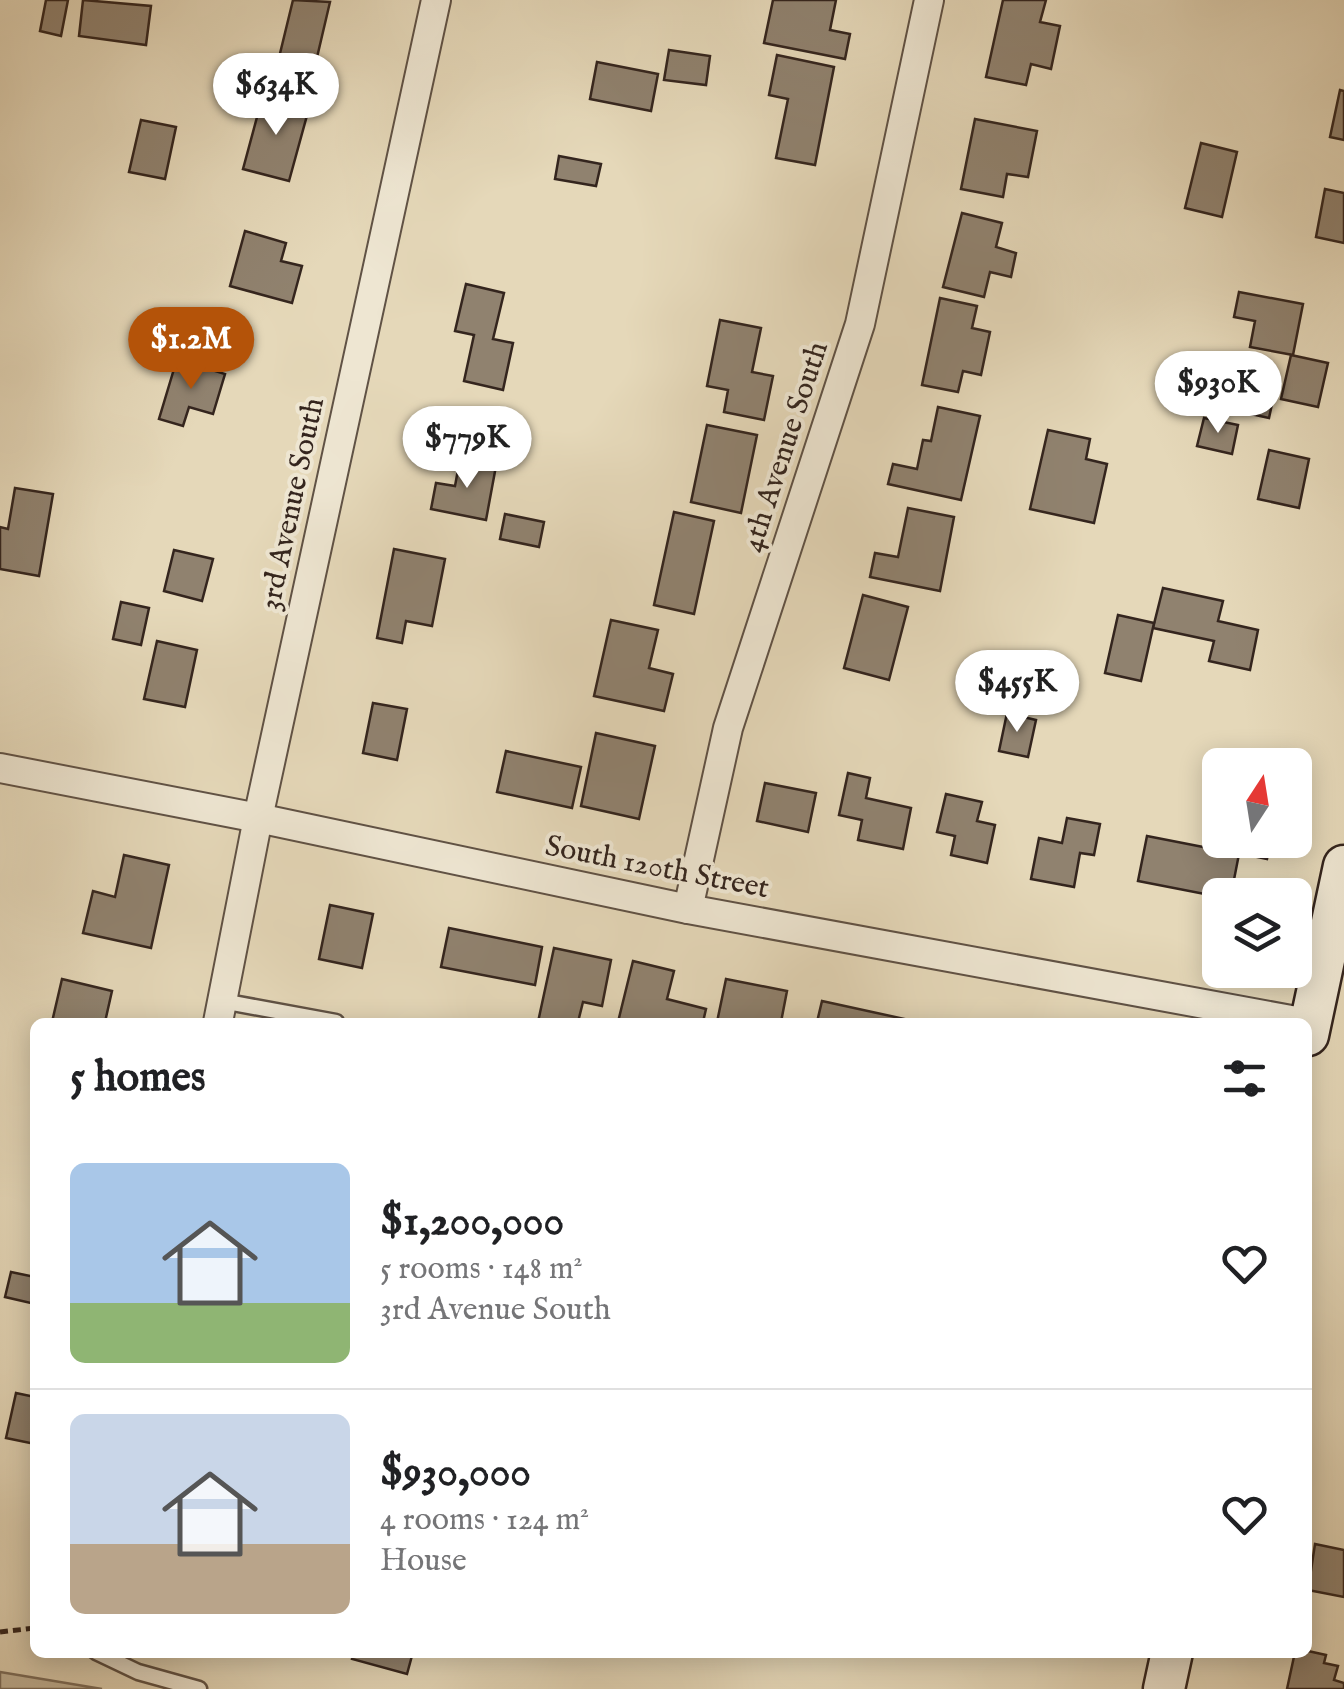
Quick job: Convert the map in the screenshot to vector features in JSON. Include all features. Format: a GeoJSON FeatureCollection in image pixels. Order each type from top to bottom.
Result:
{"type":"FeatureCollection","features":[{"type":"Feature","properties":{"kind":"street","name":"3rd Avenue South"},"geometry":{"type":"LineString","coordinates":[[220,1012],[258,818],[436,0]]}},
{"type":"Feature","properties":{"kind":"street","name":"4th Avenue South"},"geometry":{"type":"LineString","coordinates":[[688,909],[728,728],[860,324],[930,0]]}},
{"type":"Feature","properties":{"kind":"street","name":"South 120th Street"},"geometry":{"type":"LineString","coordinates":[[0,768],[688,909],[1265,1018]]}},
{"type":"Feature","properties":{"kind":"street"},"geometry":{"type":"LineString","coordinates":[[1309,1018],[1344,866]]}},
{"type":"Feature","properties":{"kind":"street"},"geometry":{"type":"LineString","coordinates":[[1164,1689],[1171,1658]]}},
{"type":"Feature","properties":{"kind":"lane"},"geometry":{"type":"LineString","coordinates":[[220,1012],[290,1018]]}},
{"type":"Feature","properties":{"kind":"lane"},"geometry":{"type":"LineString","coordinates":[[109,1658],[138,1672],[199,1689]]}},
{"type":"Feature","properties":{"kind":"path"},"geometry":{"type":"LineString","coordinates":[[0,1632],[30,1629]]}},
{"type":"Feature","properties":{"kind":"shaded area"},"geometry":{"type":"Polygon","coordinates":[[[0,1672],[102,1689],[0,1689],[0,1672]]]}},
{"type":"Feature","properties":{"kind":"building"},"geometry":{"type":"Polygon","coordinates":[[[46,0],[68,0],[61,36],[40,31],[46,0]]]}},
{"type":"Feature","properties":{"kind":"building"},"geometry":{"type":"Polygon","coordinates":[[[83,0],[151,6],[146,45],[79,36],[83,0]]]}},
{"type":"Feature","properties":{"kind":"building"},"geometry":{"type":"Polygon","coordinates":[[[293,0],[330,2],[311,83],[275,74],[293,0]]]}},
{"type":"Feature","properties":{"kind":"building"},"geometry":{"type":"Polygon","coordinates":[[[773,0],[836,0],[830,30],[850,34],[845,59],[764,43],[773,0]]]}},
{"type":"Feature","properties":{"kind":"building"},"geometry":{"type":"Polygon","coordinates":[[[1003,0],[1046,0],[1040,22],[1060,26],[1051,69],[1031,64],[1026,85],[986,77],[1003,0]]]}},
{"type":"Feature","properties":{"kind":"building"},"geometry":{"type":"Polygon","coordinates":[[[669,50],[710,56],[706,85],[664,80],[669,50]]]}},
{"type":"Feature","properties":{"kind":"building"},"geometry":{"type":"Polygon","coordinates":[[[777,55],[834,67],[815,165],[776,158],[788,99],[769,95],[777,55]]]}},
{"type":"Feature","properties":{"kind":"building"},"geometry":{"type":"Polygon","coordinates":[[[597,62],[658,74],[651,111],[590,99],[597,62]]]}},
{"type":"Feature","properties":{"kind":"building"},"geometry":{"type":"Polygon","coordinates":[[[1340,90],[1344,91],[1344,140],[1330,137],[1340,90]]]}},
{"type":"Feature","properties":{"kind":"building"},"geometry":{"type":"Polygon","coordinates":[[[263,95],[309,108],[289,181],[243,169],[263,95]]]}},
{"type":"Feature","properties":{"kind":"building"},"geometry":{"type":"Polygon","coordinates":[[[975,119],[1037,131],[1028,177],[1007,174],[1003,197],[961,189],[975,119]]]}},
{"type":"Feature","properties":{"kind":"building"},"geometry":{"type":"Polygon","coordinates":[[[141,120],[176,127],[165,179],[129,172],[141,120]]]}},
{"type":"Feature","properties":{"kind":"building"},"geometry":{"type":"Polygon","coordinates":[[[1201,143],[1237,152],[1222,217],[1185,208],[1201,143]]]}},
{"type":"Feature","properties":{"kind":"building"},"geometry":{"type":"Polygon","coordinates":[[[559,156],[601,164],[596,186],[555,179],[559,156]]]}},
{"type":"Feature","properties":{"kind":"building"},"geometry":{"type":"Polygon","coordinates":[[[1325,189],[1344,193],[1344,243],[1316,237],[1325,189]]]}},
{"type":"Feature","properties":{"kind":"building"},"geometry":{"type":"Polygon","coordinates":[[[962,213],[1002,223],[996,247],[1016,253],[1011,277],[990,272],[984,297],[943,287],[962,213]]]}},
{"type":"Feature","properties":{"kind":"building"},"geometry":{"type":"Polygon","coordinates":[[[245,231],[286,243],[281,261],[302,266],[292,303],[230,286],[245,231]]]}},
{"type":"Feature","properties":{"kind":"building"},"geometry":{"type":"Polygon","coordinates":[[[466,284],[504,293],[493,339],[513,343],[503,390],[464,381],[474,335],[455,331],[466,284]]]}},
{"type":"Feature","properties":{"kind":"building"},"geometry":{"type":"Polygon","coordinates":[[[1239,292],[1303,304],[1293,355],[1250,347],[1255,321],[1234,317],[1239,292]]]}},
{"type":"Feature","properties":{"kind":"building"},"geometry":{"type":"Polygon","coordinates":[[[940,298],[977,306],[972,328],[990,332],[981,375],[963,371],[958,392],[922,385],[940,298]]]}},
{"type":"Feature","properties":{"kind":"building"},"geometry":{"type":"Polygon","coordinates":[[[720,320],[761,328],[752,372],[773,376],[764,420],[724,412],[728,390],[707,386],[720,320]]]}},
{"type":"Feature","properties":{"kind":"building"},"geometry":{"type":"Polygon","coordinates":[[[1230,353],[1254,354],[1252,389],[1274,395],[1269,418],[1182,399],[1191,360],[1229,368],[1230,353]]]}},
{"type":"Feature","properties":{"kind":"building"},"geometry":{"type":"Polygon","coordinates":[[[1291,355],[1328,363],[1318,407],[1281,399],[1291,355]]]}},
{"type":"Feature","properties":{"kind":"building"},"geometry":{"type":"Polygon","coordinates":[[[177,359],[225,374],[213,414],[189,407],[183,426],[159,419],[177,359]]]}},
{"type":"Feature","properties":{"kind":"building"},"geometry":{"type":"Polygon","coordinates":[[[938,407],[980,416],[961,500],[888,484],[893,464],[917,469],[923,440],[931,441],[938,407]]]}},
{"type":"Feature","properties":{"kind":"building"},"geometry":{"type":"Polygon","coordinates":[[[1204,418],[1238,425],[1232,454],[1197,446],[1204,418]]]}},
{"type":"Feature","properties":{"kind":"building"},"geometry":{"type":"Polygon","coordinates":[[[707,425],[757,435],[741,513],[691,502],[707,425]]]}},
{"type":"Feature","properties":{"kind":"building"},"geometry":{"type":"Polygon","coordinates":[[[1048,430],[1090,439],[1086,459],[1107,464],[1094,523],[1030,509],[1048,430]]]}},
{"type":"Feature","properties":{"kind":"building"},"geometry":{"type":"Polygon","coordinates":[[[1269,450],[1309,459],[1299,508],[1258,499],[1269,450]]]}},
{"type":"Feature","properties":{"kind":"building"},"geometry":{"type":"Polygon","coordinates":[[[460,459],[496,466],[486,520],[431,509],[436,483],[455,486],[460,459]]]}},
{"type":"Feature","properties":{"kind":"building"},"geometry":{"type":"Polygon","coordinates":[[[15,488],[53,494],[39,576],[0,569],[0,527],[8,529],[15,488]]]}},
{"type":"Feature","properties":{"kind":"building"},"geometry":{"type":"Polygon","coordinates":[[[908,508],[954,517],[940,591],[870,577],[875,553],[898,557],[908,508]]]}},
{"type":"Feature","properties":{"kind":"building"},"geometry":{"type":"Polygon","coordinates":[[[674,512],[714,521],[694,614],[654,605],[674,512]]]}},
{"type":"Feature","properties":{"kind":"building"},"geometry":{"type":"Polygon","coordinates":[[[505,514],[544,522],[539,547],[500,539],[505,514]]]}},
{"type":"Feature","properties":{"kind":"building"},"geometry":{"type":"Polygon","coordinates":[[[394,549],[445,559],[432,626],[406,621],[402,643],[377,638],[394,549]]]}},
{"type":"Feature","properties":{"kind":"building"},"geometry":{"type":"Polygon","coordinates":[[[174,550],[213,559],[202,601],[164,591],[174,550]]]}},
{"type":"Feature","properties":{"kind":"building"},"geometry":{"type":"Polygon","coordinates":[[[1163,588],[1223,601],[1218,621],[1258,630],[1250,670],[1209,661],[1214,641],[1153,628],[1163,588]]]}},
{"type":"Feature","properties":{"kind":"building"},"geometry":{"type":"Polygon","coordinates":[[[863,595],[908,607],[889,680],[844,668],[863,595]]]}},
{"type":"Feature","properties":{"kind":"building"},"geometry":{"type":"Polygon","coordinates":[[[121,602],[149,608],[141,645],[113,639],[121,602]]]}},
{"type":"Feature","properties":{"kind":"building"},"geometry":{"type":"Polygon","coordinates":[[[1118,615],[1154,623],[1141,681],[1105,673],[1118,615]]]}},
{"type":"Feature","properties":{"kind":"building"},"geometry":{"type":"Polygon","coordinates":[[[611,620],[658,630],[649,668],[673,674],[664,711],[594,696],[611,620]]]}},
{"type":"Feature","properties":{"kind":"building"},"geometry":{"type":"Polygon","coordinates":[[[157,641],[197,650],[185,707],[144,699],[157,641]]]}},
{"type":"Feature","properties":{"kind":"building"},"geometry":{"type":"Polygon","coordinates":[[[373,703],[407,709],[397,760],[363,753],[373,703]]]}},
{"type":"Feature","properties":{"kind":"building"},"geometry":{"type":"Polygon","coordinates":[[[1007,713],[1036,720],[1028,757],[999,751],[1007,713]]]}},
{"type":"Feature","properties":{"kind":"building"},"geometry":{"type":"Polygon","coordinates":[[[596,733],[655,746],[639,819],[581,806],[596,733]]]}},
{"type":"Feature","properties":{"kind":"building"},"geometry":{"type":"Polygon","coordinates":[[[506,751],[581,767],[572,808],[497,792],[506,751]]]}},
{"type":"Feature","properties":{"kind":"building"},"geometry":{"type":"Polygon","coordinates":[[[848,773],[870,778],[866,798],[911,808],[903,849],[858,840],[862,820],[839,815],[848,773]]]}},
{"type":"Feature","properties":{"kind":"building"},"geometry":{"type":"Polygon","coordinates":[[[765,783],[816,793],[808,832],[757,821],[765,783]]]}},
{"type":"Feature","properties":{"kind":"building"},"geometry":{"type":"Polygon","coordinates":[[[946,794],[982,802],[977,821],[995,825],[987,863],[951,855],[955,836],[937,832],[946,794]]]}},
{"type":"Feature","properties":{"kind":"building"},"geometry":{"type":"Polygon","coordinates":[[[1067,818],[1100,824],[1094,855],[1080,853],[1074,887],[1031,879],[1039,838],[1062,843],[1067,818]]]}},
{"type":"Feature","properties":{"kind":"building"},"geometry":{"type":"Polygon","coordinates":[[[1147,836],[1202,847],[1202,858],[1238,858],[1234,878],[1202,878],[1202,893],[1138,881],[1147,836]]]}},
{"type":"Feature","properties":{"kind":"building"},"geometry":{"type":"Polygon","coordinates":[[[124,855],[169,865],[151,948],[83,933],[93,891],[115,897],[124,855]]]}},
{"type":"Feature","properties":{"kind":"building"},"geometry":{"type":"Polygon","coordinates":[[[330,905],[373,914],[362,968],[319,959],[330,905]]]}},
{"type":"Feature","properties":{"kind":"building"},"geometry":{"type":"Polygon","coordinates":[[[449,928],[542,947],[535,985],[441,967],[449,928]]]}},
{"type":"Feature","properties":{"kind":"building"},"geometry":{"type":"Polygon","coordinates":[[[554,948],[611,960],[602,1006],[583,1002],[579,1018],[539,1018],[554,948]]]}},
{"type":"Feature","properties":{"kind":"building"},"geometry":{"type":"Polygon","coordinates":[[[633,961],[674,971],[667,999],[706,1009],[704,1018],[619,1018],[633,961]]]}},
{"type":"Feature","properties":{"kind":"building"},"geometry":{"type":"Polygon","coordinates":[[[62,979],[112,991],[106,1018],[53,1018],[62,979]]]}},
{"type":"Feature","properties":{"kind":"building"},"geometry":{"type":"Polygon","coordinates":[[[726,979],[787,991],[782,1018],[718,1018],[726,979]]]}},
{"type":"Feature","properties":{"kind":"building"},"geometry":{"type":"Polygon","coordinates":[[[822,1001],[900,1018],[818,1018],[822,1001]]]}},
{"type":"Feature","properties":{"kind":"building"},"geometry":{"type":"Polygon","coordinates":[[[11,1272],[30,1276],[30,1303],[5,1297],[11,1272]]]}},
{"type":"Feature","properties":{"kind":"building"},"geometry":{"type":"Polygon","coordinates":[[[16,1393],[30,1396],[30,1443],[6,1438],[16,1393]]]}},
{"type":"Feature","properties":{"kind":"building"},"geometry":{"type":"Polygon","coordinates":[[[1315,1544],[1344,1550],[1344,1597],[1312,1591],[1315,1544]]]}},
{"type":"Feature","properties":{"kind":"building"},"geometry":{"type":"Polygon","coordinates":[[[1312,1652],[1326,1655],[1324,1663],[1338,1666],[1334,1680],[1344,1683],[1344,1689],[1287,1689],[1294,1658],[1312,1658],[1312,1652]]]}},
{"type":"Feature","properties":{"kind":"building"},"geometry":{"type":"Polygon","coordinates":[[[352,1658],[411,1658],[407,1674],[352,1658]]]}}]}
